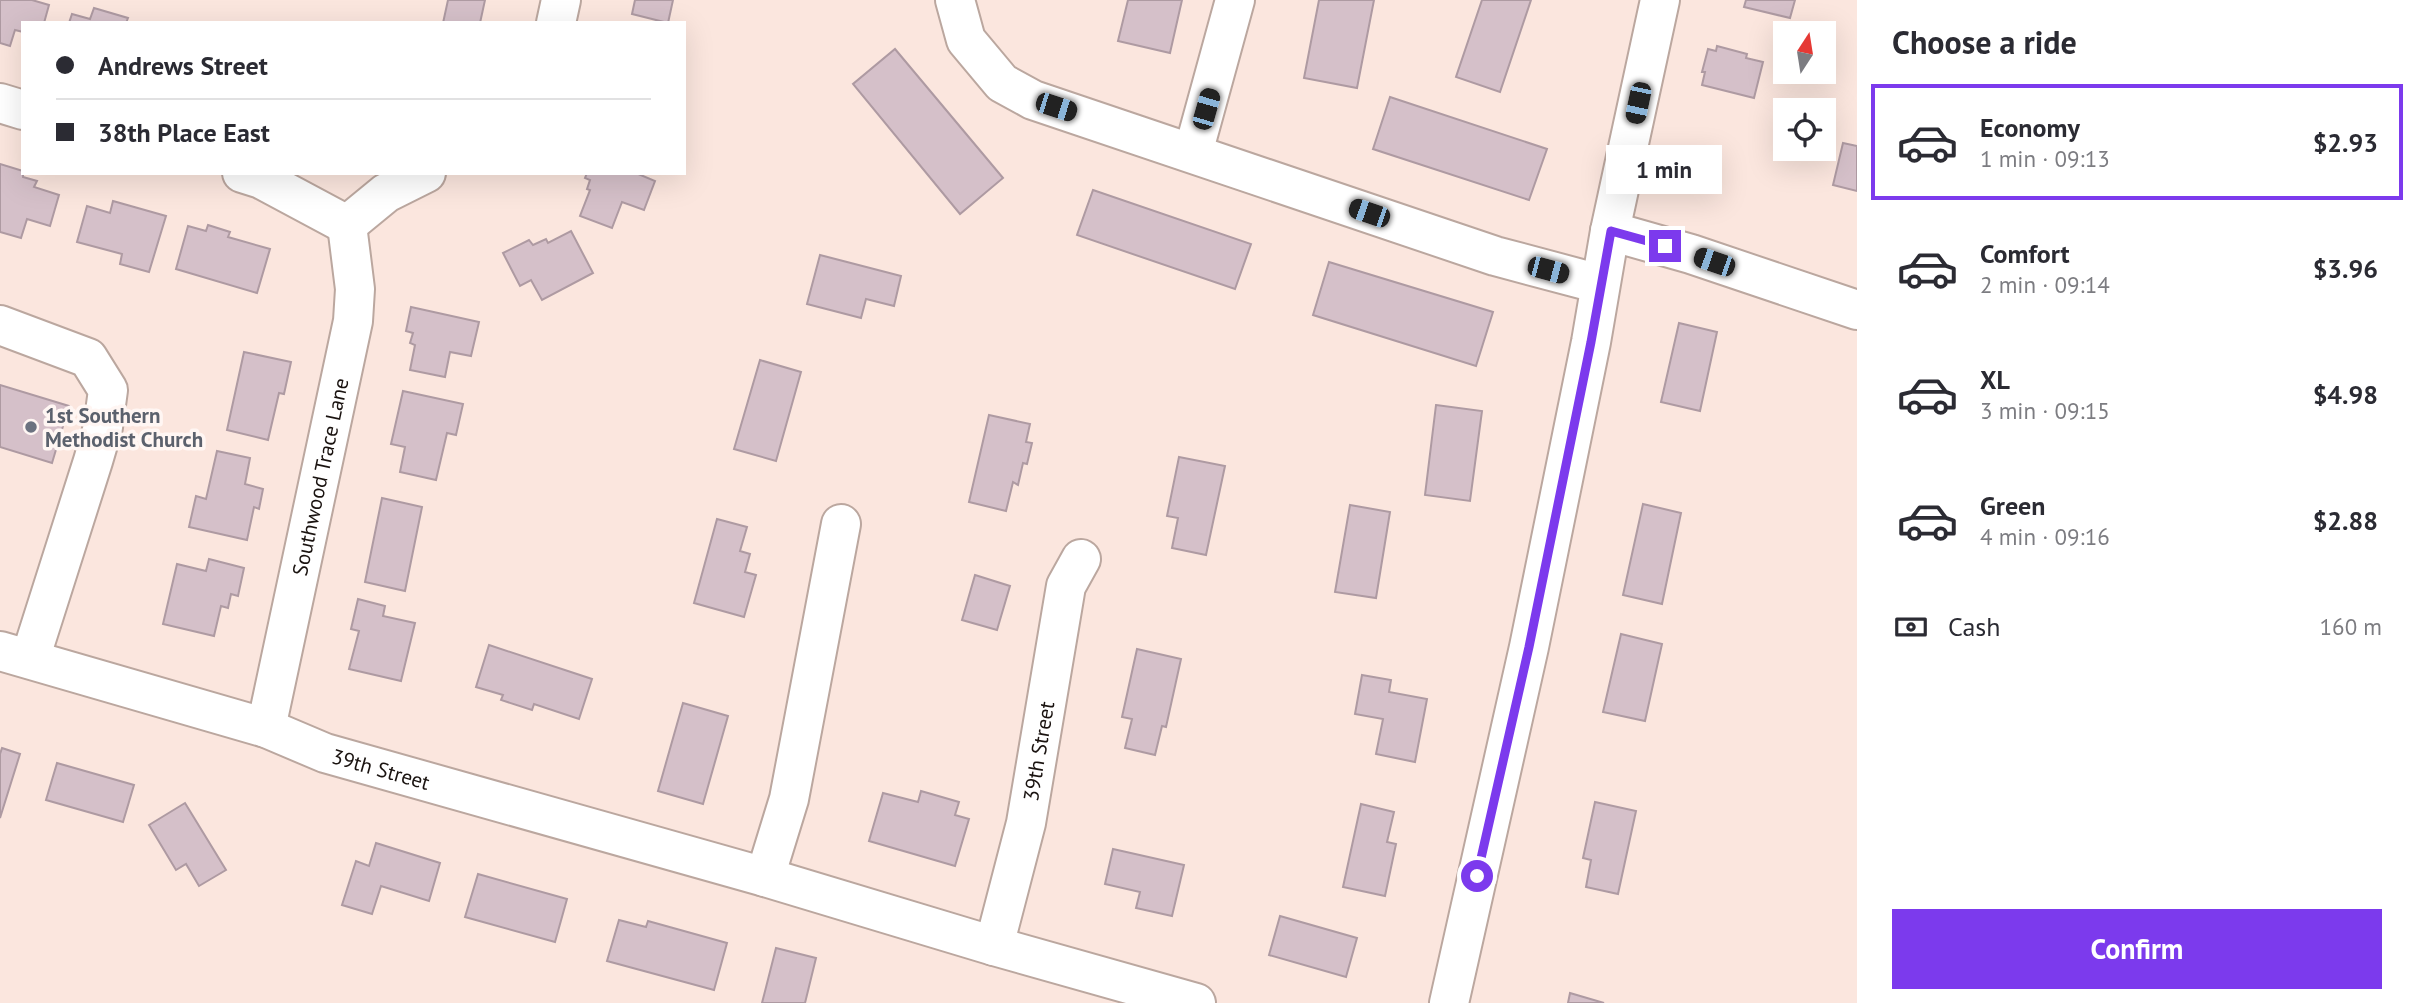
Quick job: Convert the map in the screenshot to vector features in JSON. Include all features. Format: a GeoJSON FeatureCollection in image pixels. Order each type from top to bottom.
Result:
{"type":"FeatureCollection","features":[{"type":"Feature","properties":{"kind":"street"},"geometry":{"type":"LineString","coordinates":[[556,21],[561,0]]}},
{"type":"Feature","properties":{"kind":"street"},"geometry":{"type":"LineString","coordinates":[[955,0],[966,40],[1002,83],[1033,100],[1495,256],[1600,284]]}},
{"type":"Feature","properties":{"kind":"street"},"geometry":{"type":"LineString","coordinates":[[1193,153],[1235,0]]}},
{"type":"Feature","properties":{"kind":"street"},"geometry":{"type":"LineString","coordinates":[[1449,1003],[1529,647],[1591,342],[1600,284],[1660,0]]}},
{"type":"Feature","properties":{"kind":"street"},"geometry":{"type":"LineString","coordinates":[[0,103],[21,109]]}},
{"type":"Feature","properties":{"kind":"street"},"geometry":{"type":"LineString","coordinates":[[248,175],[261,179],[347,225],[386,193],[422,175]]}},
{"type":"Feature","properties":{"kind":"street","name":"Southwood Trace Lane"},"geometry":{"type":"LineString","coordinates":[[266,728],[353,321],[355,289],[347,225]]}},
{"type":"Feature","properties":{"kind":"street"},"geometry":{"type":"LineString","coordinates":[[1611,231],[1691,254],[1857,310]]}},
{"type":"Feature","properties":{"kind":"street"},"geometry":{"type":"LineString","coordinates":[[0,325],[88,358],[108,390],[99,439],[15,655]]}},
{"type":"Feature","properties":{"kind":"street"},"geometry":{"type":"LineString","coordinates":[[765,877],[789,799],[841,524]]}},
{"type":"Feature","properties":{"kind":"street","name":"39th Street"},"geometry":{"type":"LineString","coordinates":[[994,946],[1026,822],[1066,586],[1081,559]]}},
{"type":"Feature","properties":{"kind":"street","name":"39th Street"},"geometry":{"type":"LineString","coordinates":[[15,655],[266,728],[325,753],[765,877],[1196,1003]]}},
{"type":"Feature","properties":{"kind":"building"},"geometry":{"type":"Polygon","coordinates":[[[0,0],[32,0],[49,5],[45,21],[21,21],[21,32],[15,30],[10,46],[0,43],[0,0]]]}},
{"type":"Feature","properties":{"kind":"building"},"geometry":{"type":"Polygon","coordinates":[[[448,0],[485,0],[480,21],[443,21],[448,0]]]}},
{"type":"Feature","properties":{"kind":"building"},"geometry":{"type":"Polygon","coordinates":[[[635,0],[673,0],[668,21],[632,14],[635,0]]]}},
{"type":"Feature","properties":{"kind":"building"},"geometry":{"type":"Polygon","coordinates":[[[1128,0],[1182,0],[1170,53],[1118,41],[1128,0]]]}},
{"type":"Feature","properties":{"kind":"building"},"geometry":{"type":"Polygon","coordinates":[[[1319,0],[1374,0],[1357,88],[1304,78],[1319,0]]]}},
{"type":"Feature","properties":{"kind":"building"},"geometry":{"type":"Polygon","coordinates":[[[1482,0],[1531,0],[1500,92],[1456,77],[1482,0]]]}},
{"type":"Feature","properties":{"kind":"building"},"geometry":{"type":"Polygon","coordinates":[[[1746,0],[1795,0],[1790,18],[1744,7],[1746,0]]]}},
{"type":"Feature","properties":{"kind":"building"},"geometry":{"type":"Polygon","coordinates":[[[94,8],[128,18],[127,21],[70,21],[72,14],[90,19],[94,8]]]}},
{"type":"Feature","properties":{"kind":"building"},"geometry":{"type":"Polygon","coordinates":[[[1717,46],[1747,54],[1746,58],[1763,62],[1754,98],[1702,85],[1705,72],[1702,72],[1708,49],[1716,51],[1717,46]]]}},
{"type":"Feature","properties":{"kind":"building"},"geometry":{"type":"Polygon","coordinates":[[[895,49],[1003,178],[960,214],[853,84],[895,49]]]}},
{"type":"Feature","properties":{"kind":"building"},"geometry":{"type":"Polygon","coordinates":[[[1390,97],[1547,149],[1529,200],[1373,149],[1390,97]]]}},
{"type":"Feature","properties":{"kind":"building"},"geometry":{"type":"Polygon","coordinates":[[[1843,143],[1857,146],[1857,191],[1833,185],[1843,143]]]}},
{"type":"Feature","properties":{"kind":"building"},"geometry":{"type":"Polygon","coordinates":[[[0,164],[21,170],[23,177],[37,181],[34,187],[59,195],[50,226],[27,219],[21,238],[0,232],[0,164]]]}},
{"type":"Feature","properties":{"kind":"building"},"geometry":{"type":"Polygon","coordinates":[[[586,175],[641,175],[655,181],[644,210],[622,202],[612,228],[580,216],[590,190],[587,189],[590,180],[585,178],[586,175]]]}},
{"type":"Feature","properties":{"kind":"building"},"geometry":{"type":"Polygon","coordinates":[[[1093,190],[1251,244],[1235,289],[1077,235],[1093,190]]]}},
{"type":"Feature","properties":{"kind":"building"},"geometry":{"type":"Polygon","coordinates":[[[113,201],[166,216],[149,272],[120,264],[122,254],[77,242],[87,206],[110,213],[113,201]]]}},
{"type":"Feature","properties":{"kind":"building"},"geometry":{"type":"Polygon","coordinates":[[[208,225],[230,232],[228,237],[270,249],[257,293],[176,269],[188,226],[206,231],[208,225]]]}},
{"type":"Feature","properties":{"kind":"building"},"geometry":{"type":"Polygon","coordinates":[[[571,231],[593,273],[542,300],[531,280],[520,286],[503,253],[529,240],[533,245],[546,239],[548,243],[571,231]]]}},
{"type":"Feature","properties":{"kind":"building"},"geometry":{"type":"Polygon","coordinates":[[[820,255],[901,276],[894,306],[866,299],[861,318],[807,304],[820,255]]]}},
{"type":"Feature","properties":{"kind":"building"},"geometry":{"type":"Polygon","coordinates":[[[1329,262],[1493,312],[1476,366],[1313,315],[1329,262]]]}},
{"type":"Feature","properties":{"kind":"building"},"geometry":{"type":"Polygon","coordinates":[[[411,307],[479,322],[471,356],[450,352],[445,377],[410,370],[415,345],[410,343],[413,333],[406,331],[411,307]]]}},
{"type":"Feature","properties":{"kind":"building"},"geometry":{"type":"Polygon","coordinates":[[[1679,323],[1717,332],[1700,411],[1661,402],[1679,323]]]}},
{"type":"Feature","properties":{"kind":"building"},"geometry":{"type":"Polygon","coordinates":[[[244,352],[291,362],[284,394],[279,393],[268,440],[227,430],[244,352]]]}},
{"type":"Feature","properties":{"kind":"building"},"geometry":{"type":"Polygon","coordinates":[[[760,360],[801,372],[776,461],[734,449],[760,360]]]}},
{"type":"Feature","properties":{"kind":"building","name":"1st Southern Methodist Church"},"geometry":{"type":"Polygon","coordinates":[[[0,385],[69,406],[52,463],[0,447],[0,385]]]}},
{"type":"Feature","properties":{"kind":"building"},"geometry":{"type":"Polygon","coordinates":[[[403,391],[463,404],[456,435],[447,433],[436,480],[400,472],[405,447],[391,444],[403,391]]]}},
{"type":"Feature","properties":{"kind":"building"},"geometry":{"type":"Polygon","coordinates":[[[1436,405],[1482,411],[1470,501],[1425,495],[1436,405]]]}},
{"type":"Feature","properties":{"kind":"building"},"geometry":{"type":"Polygon","coordinates":[[[989,415],[1030,424],[1026,442],[1032,443],[1027,464],[1023,463],[1018,485],[1013,482],[1006,511],[969,502],[989,415]]]}},
{"type":"Feature","properties":{"kind":"building"},"geometry":{"type":"Polygon","coordinates":[[[217,451],[250,458],[245,484],[263,489],[259,509],[254,507],[247,540],[189,527],[196,496],[206,499],[217,451]]]}},
{"type":"Feature","properties":{"kind":"building"},"geometry":{"type":"Polygon","coordinates":[[[1179,457],[1225,466],[1206,555],[1172,548],[1178,518],[1167,516],[1179,457]]]}},
{"type":"Feature","properties":{"kind":"building"},"geometry":{"type":"Polygon","coordinates":[[[382,498],[422,507],[405,591],[365,582],[382,498]]]}},
{"type":"Feature","properties":{"kind":"building"},"geometry":{"type":"Polygon","coordinates":[[[1643,504],[1681,513],[1662,604],[1623,595],[1643,504]]]}},
{"type":"Feature","properties":{"kind":"building"},"geometry":{"type":"Polygon","coordinates":[[[1350,505],[1390,512],[1376,598],[1335,592],[1350,505]]]}},
{"type":"Feature","properties":{"kind":"building"},"geometry":{"type":"Polygon","coordinates":[[[717,519],[747,527],[740,551],[750,554],[745,572],[756,575],[744,617],[694,603],[717,519]]]}},
{"type":"Feature","properties":{"kind":"building"},"geometry":{"type":"Polygon","coordinates":[[[209,559],[244,568],[238,596],[231,594],[228,608],[221,606],[214,636],[163,624],[177,564],[206,571],[209,559]]]}},
{"type":"Feature","properties":{"kind":"building"},"geometry":{"type":"Polygon","coordinates":[[[975,575],[1010,586],[997,630],[962,620],[975,575]]]}},
{"type":"Feature","properties":{"kind":"building"},"geometry":{"type":"Polygon","coordinates":[[[358,599],[385,606],[383,616],[415,623],[401,681],[349,669],[359,631],[351,629],[358,599]]]}},
{"type":"Feature","properties":{"kind":"building"},"geometry":{"type":"Polygon","coordinates":[[[1621,634],[1662,644],[1645,721],[1603,712],[1621,634]]]}},
{"type":"Feature","properties":{"kind":"building"},"geometry":{"type":"Polygon","coordinates":[[[489,645],[592,679],[579,719],[534,704],[532,710],[501,700],[503,695],[476,687],[489,645]]]}},
{"type":"Feature","properties":{"kind":"building"},"geometry":{"type":"Polygon","coordinates":[[[1137,649],[1181,659],[1166,727],[1162,726],[1155,755],[1125,748],[1132,719],[1122,717],[1137,649]]]}},
{"type":"Feature","properties":{"kind":"building"},"geometry":{"type":"Polygon","coordinates":[[[1362,675],[1391,680],[1389,692],[1427,699],[1415,762],[1376,754],[1383,719],[1355,714],[1362,675]]]}},
{"type":"Feature","properties":{"kind":"building"},"geometry":{"type":"Polygon","coordinates":[[[683,703],[728,716],[703,804],[658,791],[683,703]]]}},
{"type":"Feature","properties":{"kind":"building"},"geometry":{"type":"Polygon","coordinates":[[[2,748],[20,754],[0,818],[0,754],[2,748]]]}},
{"type":"Feature","properties":{"kind":"building"},"geometry":{"type":"Polygon","coordinates":[[[57,763],[134,785],[123,822],[46,800],[57,763]]]}},
{"type":"Feature","properties":{"kind":"building"},"geometry":{"type":"Polygon","coordinates":[[[921,791],[959,802],[955,815],[969,819],[955,866],[869,841],[883,793],[918,802],[921,791]]]}},
{"type":"Feature","properties":{"kind":"building"},"geometry":{"type":"Polygon","coordinates":[[[1595,802],[1636,811],[1618,894],[1586,887],[1591,860],[1583,858],[1595,802]]]}},
{"type":"Feature","properties":{"kind":"building"},"geometry":{"type":"Polygon","coordinates":[[[185,803],[226,870],[199,886],[186,864],[176,870],[149,825],[185,803]]]}},
{"type":"Feature","properties":{"kind":"building"},"geometry":{"type":"Polygon","coordinates":[[[1361,804],[1394,812],[1387,842],[1396,844],[1385,896],[1343,887],[1361,804]]]}},
{"type":"Feature","properties":{"kind":"building"},"geometry":{"type":"Polygon","coordinates":[[[376,843],[440,863],[429,901],[381,886],[372,914],[342,905],[356,861],[369,866],[376,843]]]}},
{"type":"Feature","properties":{"kind":"building"},"geometry":{"type":"Polygon","coordinates":[[[1113,849],[1184,865],[1172,916],[1136,908],[1140,892],[1105,884],[1113,849]]]}},
{"type":"Feature","properties":{"kind":"building"},"geometry":{"type":"Polygon","coordinates":[[[478,874],[567,899],[555,942],[465,917],[478,874]]]}},
{"type":"Feature","properties":{"kind":"building"},"geometry":{"type":"Polygon","coordinates":[[[1280,916],[1357,938],[1346,977],[1269,955],[1280,916]]]}},
{"type":"Feature","properties":{"kind":"building"},"geometry":{"type":"Polygon","coordinates":[[[619,920],[646,927],[648,921],[727,943],[714,990],[607,961],[619,920]]]}},
{"type":"Feature","properties":{"kind":"building"},"geometry":{"type":"Polygon","coordinates":[[[776,948],[816,958],[805,1003],[762,1003],[776,948]]]}},
{"type":"Feature","properties":{"kind":"building"},"geometry":{"type":"Polygon","coordinates":[[[1570,993],[1604,1003],[1568,1003],[1570,993]]]}},
{"type":"Feature","properties":{"kind":"place","name":"1st Southern Methodist Church"},"geometry":{"type":"Point","coordinates":[31,427]}},
{"type":"Feature","properties":{"kind":"route"},"geometry":{"type":"LineString","coordinates":[[1477,876],[1529,647],[1611,231],[1665,246]]}}]}
